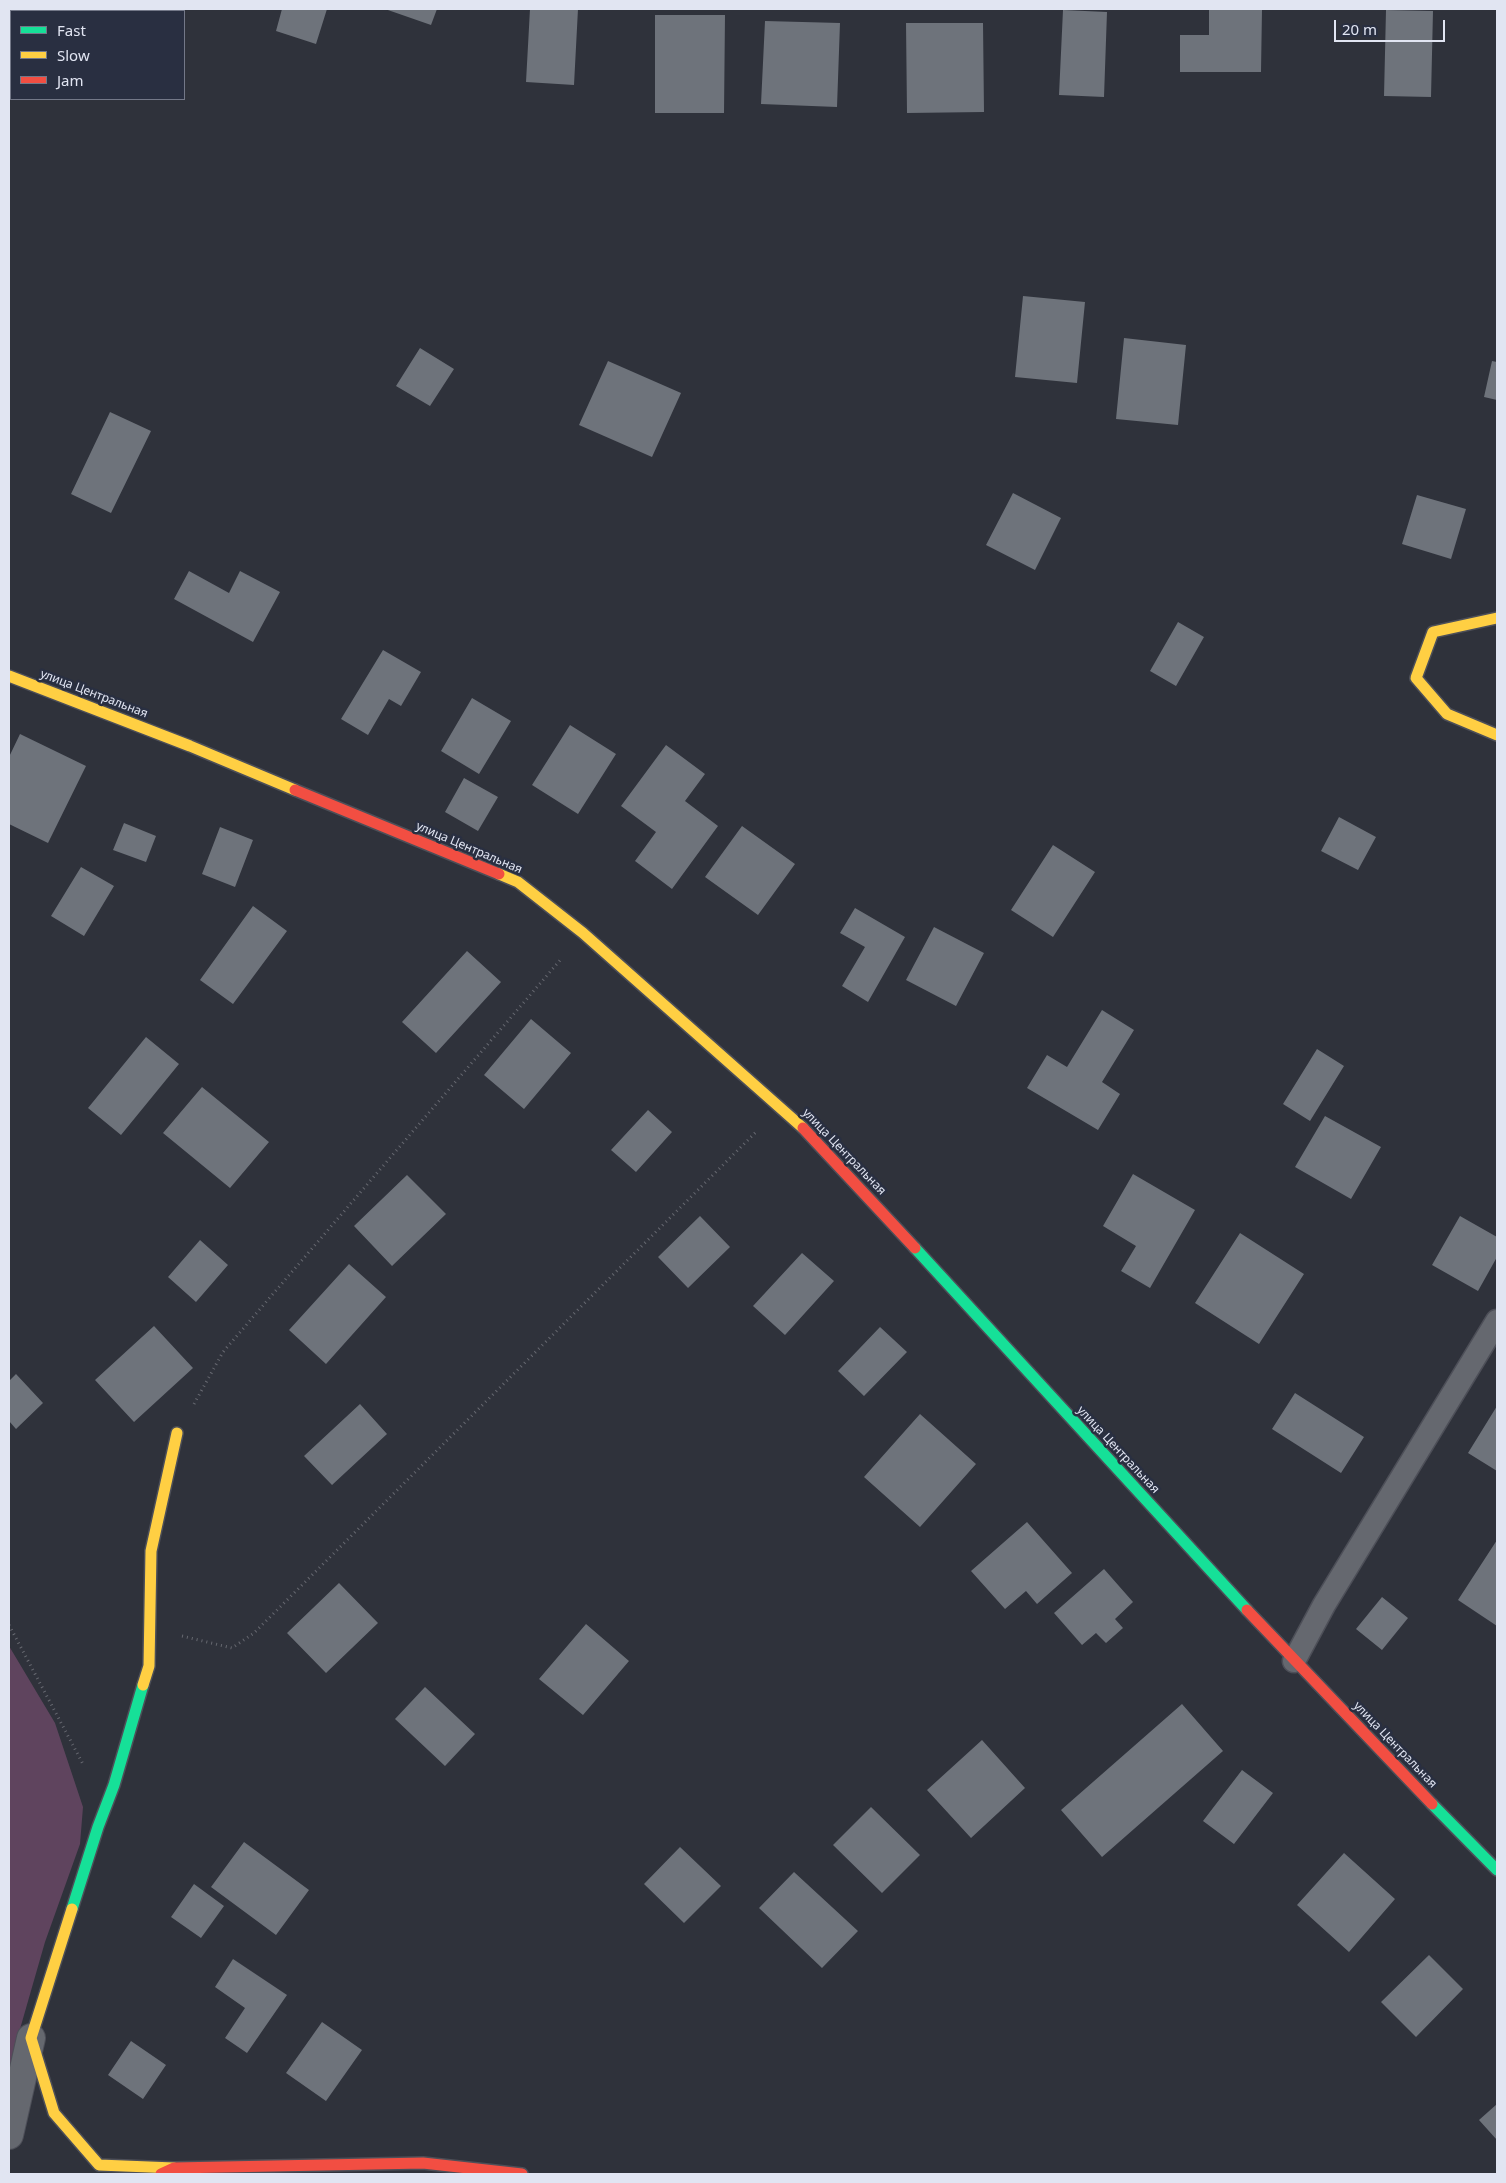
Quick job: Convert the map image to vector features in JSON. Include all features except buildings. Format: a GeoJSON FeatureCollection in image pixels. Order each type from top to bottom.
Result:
{"type":"FeatureCollection","features":[{"type":"Feature","properties":{"kind":"street"},"geometry":{"type":"LineString","coordinates":[[1497,618],[1433,632],[1416,678],[1447,714],[1497,735]]}},
{"type":"Feature","properties":{"kind":"street","name":"улица Центральная"},"geometry":{"type":"LineString","coordinates":[[9,676],[190,746],[518,882],[583,933],[776,1102],[817,1141],[1294,1662],[1497,1870]]}},
{"type":"Feature","properties":{"kind":"street"},"geometry":{"type":"LineString","coordinates":[[9,2136],[31,2038],[98,1827],[114,1785],[149,1666],[151,1552],[177,1433]]}},
{"type":"Feature","properties":{"kind":"street"},"geometry":{"type":"LineString","coordinates":[[31,2038],[54,2113],[99,2165],[174,2168],[423,2163],[522,2174]]}},
{"type":"Feature","properties":{"kind":"street"},"geometry":{"type":"LineString","coordinates":[[161,2174],[174,2168]]}},
{"type":"Feature","properties":{"kind":"lane"},"geometry":{"type":"LineString","coordinates":[[1294,1662],[1330,1597],[1497,1321]]}},
{"type":"Feature","properties":{"kind":"path"},"geometry":{"type":"LineString","coordinates":[[177,1433],[223,1352],[583,933]]}},
{"type":"Feature","properties":{"kind":"path"},"geometry":{"type":"LineString","coordinates":[[150,1628],[232,1648],[254,1633],[754,1136],[776,1102]]}},
{"type":"Feature","properties":{"kind":"path"},"geometry":{"type":"LineString","coordinates":[[9,1625],[85,1768]]}},
{"type":"Feature","properties":{"kind":"shaded area"},"geometry":{"type":"Polygon","coordinates":[[[9,1646],[55,1723],[83,1807],[80,1844],[45,1942],[18,2036],[9,2110],[9,1646]]]}},
{"type":"Feature","properties":{"kind":"traffic: fast"},"geometry":{"type":"LineString","coordinates":[[915,1248],[1247,1610]]}},
{"type":"Feature","properties":{"kind":"traffic: fast"},"geometry":{"type":"LineString","coordinates":[[72,1909],[98,1827],[114,1785],[143,1685]]}},
{"type":"Feature","properties":{"kind":"traffic: fast"},"geometry":{"type":"LineString","coordinates":[[1432,1804],[1497,1870]]}},
{"type":"Feature","properties":{"kind":"traffic: slow"},"geometry":{"type":"LineString","coordinates":[[1497,618],[1433,632],[1416,678],[1447,714],[1497,735]]}},
{"type":"Feature","properties":{"kind":"traffic: slow"},"geometry":{"type":"LineString","coordinates":[[9,676],[190,746],[295,790]]}},
{"type":"Feature","properties":{"kind":"traffic: slow"},"geometry":{"type":"LineString","coordinates":[[499,874],[518,882],[583,933],[803,1128]]}},
{"type":"Feature","properties":{"kind":"traffic: slow"},"geometry":{"type":"LineString","coordinates":[[143,1685],[149,1666],[151,1551],[177,1433]]}},
{"type":"Feature","properties":{"kind":"traffic: slow"},"geometry":{"type":"LineString","coordinates":[[72,1909],[31,2038],[54,2113],[99,2165],[174,2168]]}},
{"type":"Feature","properties":{"kind":"traffic: jam"},"geometry":{"type":"LineString","coordinates":[[295,790],[499,874]]}},
{"type":"Feature","properties":{"kind":"traffic: jam"},"geometry":{"type":"LineString","coordinates":[[803,1128],[915,1248]]}},
{"type":"Feature","properties":{"kind":"traffic: jam"},"geometry":{"type":"LineString","coordinates":[[1247,1610],[1432,1804]]}},
{"type":"Feature","properties":{"kind":"traffic: jam"},"geometry":{"type":"LineString","coordinates":[[161,2174],[174,2168],[423,2163],[522,2174]]}}]}
